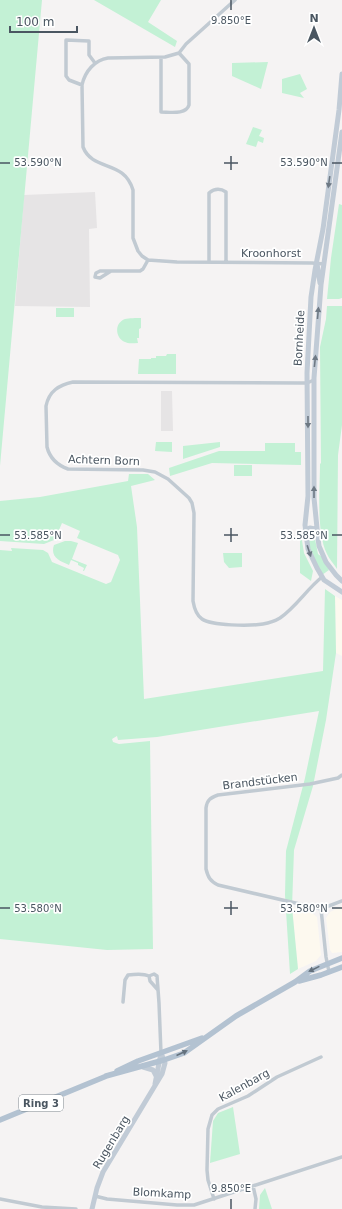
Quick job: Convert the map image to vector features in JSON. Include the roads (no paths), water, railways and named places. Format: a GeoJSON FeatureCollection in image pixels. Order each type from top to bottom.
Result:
{"type":"FeatureCollection","features":[{"type":"Feature","properties":{"kind":"main road","name":"Ring 3"},"geometry":{"type":"LineString","coordinates":[[106,1076],[162,1061],[189,1050],[206,1036],[236,1016],[295,982],[310,971],[342,958]]}},
{"type":"Feature","properties":{"kind":"main road","name":"Ring 3"},"geometry":{"type":"LineString","coordinates":[[295,982],[342,967]]}},
{"type":"Feature","properties":{"kind":"main road","name":"Ring 3"},"geometry":{"type":"LineString","coordinates":[[0,1120],[129,1065],[206,1036]]}},
{"type":"Feature","properties":{"kind":"street"},"geometry":{"type":"LineString","coordinates":[[111,271],[140,270],[143,269],[148,260],[138,251],[133,238],[132,185],[120,170],[91,159],[85,152],[82,85],[85,76],[95,63],[101,59],[161,58],[179,53],[186,44],[235,0]]}},
{"type":"Feature","properties":{"kind":"street"},"geometry":{"type":"LineString","coordinates":[[82,85],[69,80],[66,76],[66,40],[89,41],[89,55],[95,63]]}},
{"type":"Feature","properties":{"kind":"street"},"geometry":{"type":"LineString","coordinates":[[161,58],[161,112],[184,112],[188,110],[189,105],[190,68],[188,62],[179,53]]}},
{"type":"Feature","properties":{"kind":"street","name":"Bornheide"},"geometry":{"type":"LineString","coordinates":[[342,74],[327,201],[311,297],[307,383],[308,496],[305,520],[308,549],[312,560],[322,578],[342,592]]}},
{"type":"Feature","properties":{"kind":"street","name":"Bornheide"},"geometry":{"type":"LineString","coordinates":[[342,132],[321,285],[314,380],[314,498],[319,546],[331,570],[342,580]]}},
{"type":"Feature","properties":{"kind":"street","name":"Kroonhorst"},"geometry":{"type":"LineString","coordinates":[[209,262],[209,193],[214,189],[221,189],[226,192],[226,262]]}},
{"type":"Feature","properties":{"kind":"street","name":"Kroonhorst"},"geometry":{"type":"LineString","coordinates":[[148,260],[162,262],[324,264]]}},
{"type":"Feature","properties":{"kind":"street"},"geometry":{"type":"LineString","coordinates":[[316,263],[321,285]]}},
{"type":"Feature","properties":{"kind":"street"},"geometry":{"type":"LineString","coordinates":[[314,380],[307,383],[314,410]]}},
{"type":"Feature","properties":{"kind":"street","name":"Achtern Born"},"geometry":{"type":"LineString","coordinates":[[307,383],[73,382],[60,386],[54,391],[47,401],[47,447],[48,452],[54,462],[68,469],[143,470],[155,472],[168,479],[189,498],[194,513],[193,600],[197,613],[202,619],[208,622],[217,625],[260,625],[273,621],[285,614],[322,578]]}},
{"type":"Feature","properties":{"kind":"street"},"geometry":{"type":"LineString","coordinates":[[305,531],[308,528],[312,528],[318,531]]}},
{"type":"Feature","properties":{"kind":"street","name":"Brandstücken"},"geometry":{"type":"LineString","coordinates":[[321,909],[219,885],[212,882],[207,876],[206,870],[206,808],[207,802],[212,797],[218,795],[310,784],[338,778],[342,775]]}},
{"type":"Feature","properties":{"kind":"street"},"geometry":{"type":"LineString","coordinates":[[330,972],[327,964],[321,909],[342,901]]}},
{"type":"Feature","properties":{"kind":"street"},"geometry":{"type":"LineString","coordinates":[[123,1002],[125,980],[128,976],[134,974],[146,974],[150,976],[154,974],[157,976],[161,1053]]}},
{"type":"Feature","properties":{"kind":"street"},"geometry":{"type":"LineString","coordinates":[[150,976],[150,981],[158,990]]}},
{"type":"Feature","properties":{"kind":"street","name":"Rugenbarg"},"geometry":{"type":"LineString","coordinates":[[92,1209],[99,1181],[103,1172],[162,1074],[161,1053]]}},
{"type":"Feature","properties":{"kind":"street","name":"Kalenbarg"},"geometry":{"type":"LineString","coordinates":[[214,1199],[208,1180],[207,1170],[208,1129],[212,1116],[218,1109],[248,1096],[277,1078],[321,1057]]}},
{"type":"Feature","properties":{"kind":"street","name":"Rugenbarg"},"geometry":{"type":"LineString","coordinates":[[154,1089],[156,1077],[162,1061]]}},
{"type":"Feature","properties":{"kind":"street"},"geometry":{"type":"LineString","coordinates":[[142,1066],[153,1070],[156,1077]]}},
{"type":"Feature","properties":{"kind":"street","name":"Blomkamp"},"geometry":{"type":"LineString","coordinates":[[95,1196],[107,1199],[182,1205],[199,1204],[342,1157]]}},
{"type":"Feature","properties":{"kind":"street"},"geometry":{"type":"LineString","coordinates":[[253,1186],[256,1199],[255,1209]]}},
{"type":"Feature","properties":{"kind":"street"},"geometry":{"type":"LineString","coordinates":[[0,1199],[42,1206],[76,1209]]}}]}
